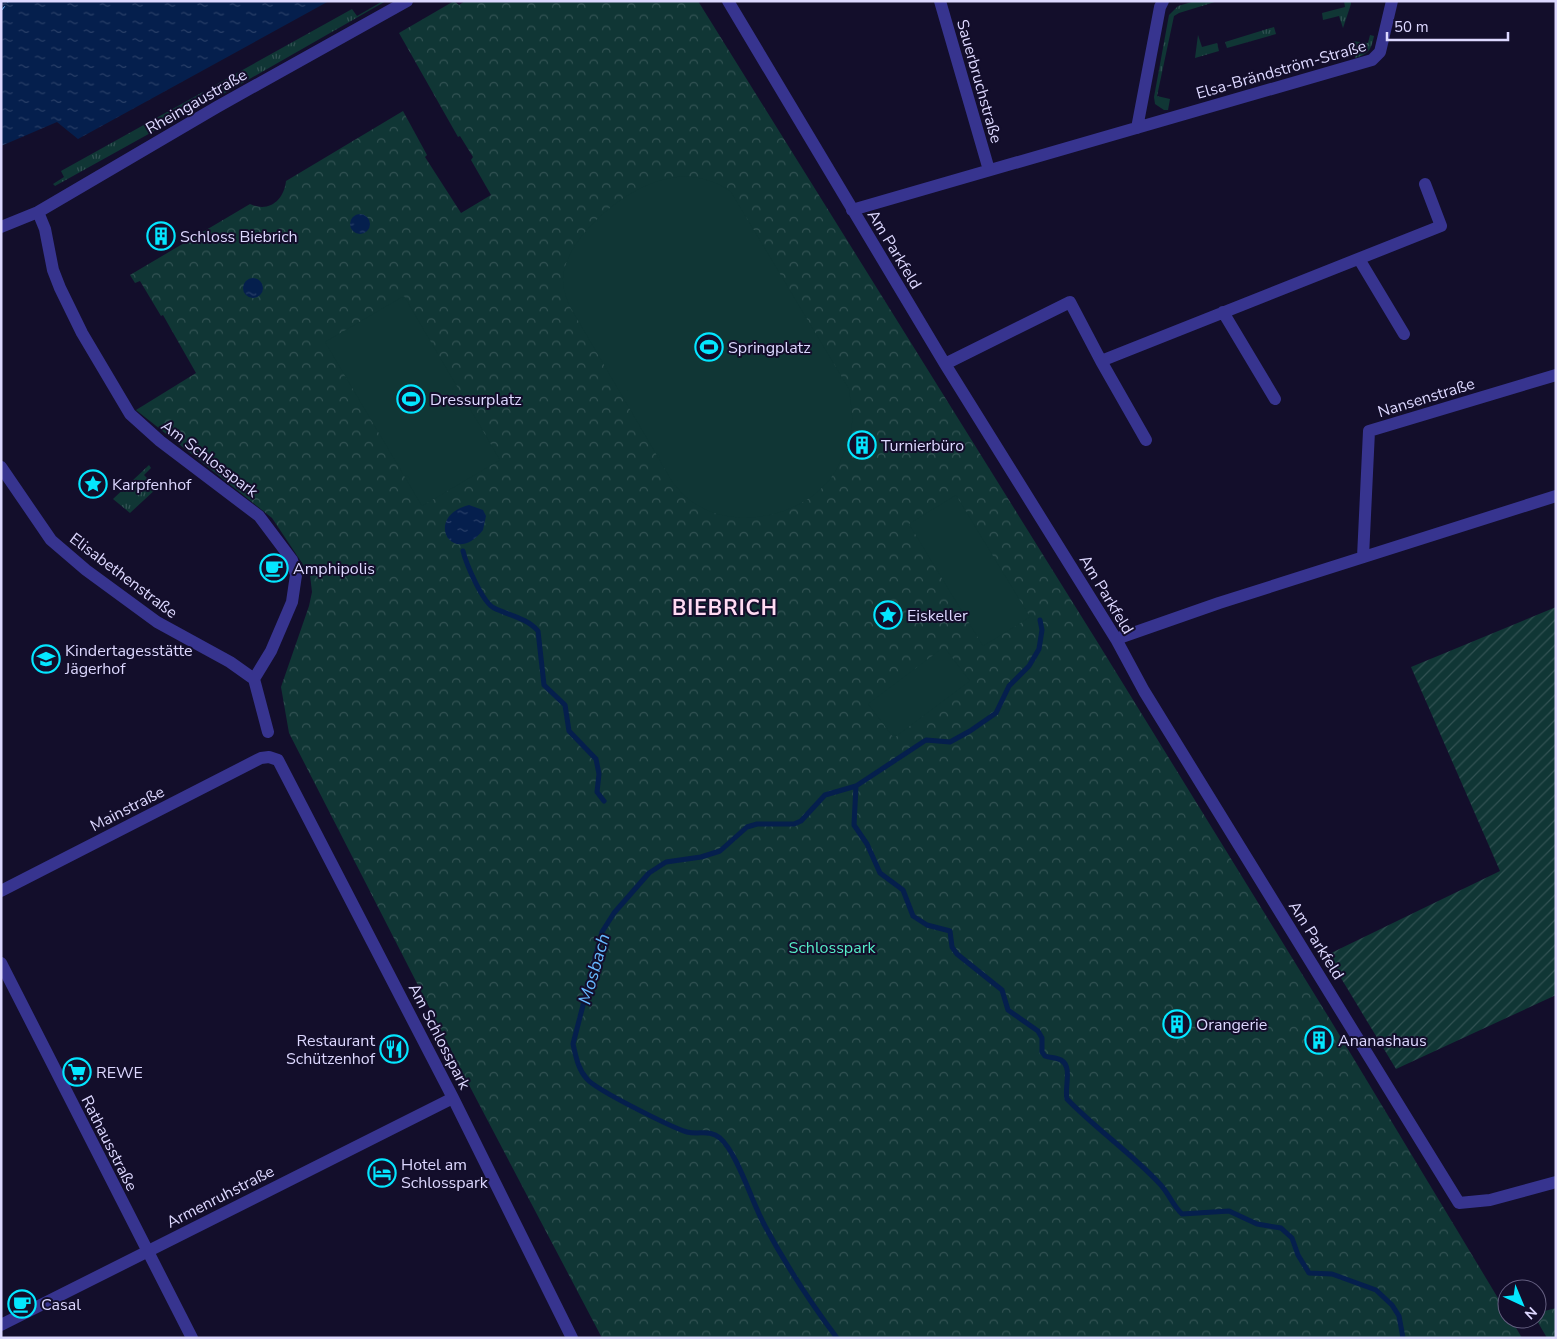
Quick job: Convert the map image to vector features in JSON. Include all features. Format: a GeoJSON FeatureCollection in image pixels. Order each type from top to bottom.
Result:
{"type":"FeatureCollection","features":[{"type":"Feature","properties":{"kind":"street","name":"Rheingaustraße"},"geometry":{"type":"LineString","coordinates":[[1,227],[38,212],[217,107],[407,1]]}},
{"type":"Feature","properties":{"kind":"street","name":"Am Parkfeld"},"geometry":{"type":"LineString","coordinates":[[728,1],[945,364],[1116,639],[1144,691],[1459,1203],[1490,1200],[1556,1182]]}},
{"type":"Feature","properties":{"kind":"street","name":"Sauerbruchstraße"},"geometry":{"type":"LineString","coordinates":[[940,1],[989,170]]}},
{"type":"Feature","properties":{"kind":"street"},"geometry":{"type":"LineString","coordinates":[[1137,128],[1160,7],[1163,1]]}},
{"type":"Feature","properties":{"kind":"street","name":"Elsa-Brändström-Straße"},"geometry":{"type":"LineString","coordinates":[[852,210],[1372,60],[1380,52],[1392,1]]}},
{"type":"Feature","properties":{"kind":"street"},"geometry":{"type":"LineString","coordinates":[[1101,361],[1441,226],[1425,184]]}},
{"type":"Feature","properties":{"kind":"street","name":"Am Schlosspark"},"geometry":{"type":"LineString","coordinates":[[38,212],[45,229],[52,270],[82,333],[130,414],[152,434],[259,516],[292,560],[296,574],[292,602],[271,651],[254,679]]}},
{"type":"Feature","properties":{"kind":"street"},"geometry":{"type":"LineString","coordinates":[[1359,258],[1404,334]]}},
{"type":"Feature","properties":{"kind":"street"},"geometry":{"type":"LineString","coordinates":[[945,364],[1070,302],[1146,440]]}},
{"type":"Feature","properties":{"kind":"street"},"geometry":{"type":"LineString","coordinates":[[1223,312],[1276,399]]}},
{"type":"Feature","properties":{"kind":"street","name":"Nansenstraße"},"geometry":{"type":"LineString","coordinates":[[1363,557],[1369,431],[1556,375]]}},
{"type":"Feature","properties":{"kind":"street","name":"Elisabethenstraße"},"geometry":{"type":"LineString","coordinates":[[1,467],[52,540],[86,570],[157,622],[230,662],[254,679]]}},
{"type":"Feature","properties":{"kind":"street"},"geometry":{"type":"LineString","coordinates":[[1116,639],[1363,557],[1556,496]]}},
{"type":"Feature","properties":{"kind":"street"},"geometry":{"type":"LineString","coordinates":[[254,679],[268,732]]}},
{"type":"Feature","properties":{"kind":"street","name":"Am Schlosspark"},"geometry":{"type":"LineString","coordinates":[[269,756],[281,763],[453,1098],[572,1338]]}},
{"type":"Feature","properties":{"kind":"street","name":"Mainstraße"},"geometry":{"type":"LineString","coordinates":[[1,891],[225,776],[269,756]]}},
{"type":"Feature","properties":{"kind":"street","name":"Rathausstraße"},"geometry":{"type":"LineString","coordinates":[[1,963],[146,1251],[192,1338]]}},
{"type":"Feature","properties":{"kind":"street","name":"Armenruhstraße"},"geometry":{"type":"LineString","coordinates":[[1,1325],[453,1098]]}},
{"type":"Feature","properties":{"kind":"green space"},"geometry":{"type":"Polygon","coordinates":[[[386,1],[218,97],[212,87],[352,9],[357,16],[386,1]]]}},
{"type":"Feature","properties":{"kind":"green space","name":"Schlosspark"},"geometry":{"type":"Polygon","coordinates":[[[454,1],[459,5],[465,1],[698,1],[1098,643],[1331,1021],[1497,1296],[1497,1329],[1517,1329],[1522,1338],[602,1338],[469,1085],[289,733],[281,687],[309,606],[312,592],[310,575],[272,518],[136,410],[196,373],[163,315],[161,316],[140,281],[135,283],[130,275],[250,204],[263,207],[274,203],[282,194],[286,181],[403,111],[427,155],[425,157],[461,213],[491,195],[471,160],[473,157],[460,136],[458,137],[399,33],[454,1]]]}},
{"type":"Feature","properties":{"kind":"green space"},"geometry":{"type":"Polygon","coordinates":[[[1195,1],[1218,1],[1174,16],[1157,96],[1170,99],[1168,110],[1164,110],[1155,104],[1154,97],[1169,15],[1178,6],[1195,1]]]}},
{"type":"Feature","properties":{"kind":"green space"},"geometry":{"type":"Polygon","coordinates":[[[1344,1],[1351,1],[1351,4],[1343,28],[1339,16],[1323,20],[1322,13],[1345,7],[1344,1]]]}},
{"type":"Feature","properties":{"kind":"green space"},"geometry":{"type":"Polygon","coordinates":[[[1274,27],[1276,34],[1227,48],[1225,42],[1274,27]]]}},
{"type":"Feature","properties":{"kind":"green space"},"geometry":{"type":"Polygon","coordinates":[[[1198,35],[1202,47],[1217,43],[1219,51],[1195,58],[1198,35]]]}},
{"type":"Feature","properties":{"kind":"green space"},"geometry":{"type":"Polygon","coordinates":[[[1370,35],[1374,36],[1369,51],[1355,58],[1356,53],[1352,41],[1368,43],[1370,35]]]}},
{"type":"Feature","properties":{"kind":"green space"},"geometry":{"type":"Polygon","coordinates":[[[203,92],[208,101],[55,186],[53,184],[64,177],[61,171],[203,92]]]}},
{"type":"Feature","properties":{"kind":"green space","name":"Springplatz"},"geometry":{"type":"Polygon","coordinates":[[[684,176],[709,181],[731,192],[849,389],[852,415],[851,429],[841,460],[834,474],[816,493],[800,504],[781,512],[741,517],[721,515],[702,508],[682,494],[673,483],[569,305],[565,292],[563,275],[569,257],[577,242],[602,215],[632,193],[647,185],[665,179],[684,176]]]}},
{"type":"Feature","properties":{"kind":"green space","name":"Dressurplatz"},"geometry":{"type":"Polygon","coordinates":[[[404,296],[500,460],[422,506],[325,342],[404,296]]]}},
{"type":"Feature","properties":{"kind":"green space"},"geometry":{"type":"Polygon","coordinates":[[[149,465],[151,468],[144,475],[157,488],[130,513],[113,499],[149,465]]]}},
{"type":"Feature","properties":{"kind":"green space"},"geometry":{"type":"Polygon","coordinates":[[[956,495],[1030,617],[983,646],[909,524],[956,495]]]}},
{"type":"Feature","properties":{"kind":"green space"},"geometry":{"type":"Polygon","coordinates":[[[1556,607],[1556,995],[1396,1069],[1327,955],[1500,871],[1411,667],[1556,607]]]}},
{"type":"Feature","properties":{"kind":"green space"},"geometry":{"type":"Polygon","coordinates":[[[944,647],[970,681],[894,738],[868,704],[944,647]]]}},
{"type":"Feature","properties":{"kind":"green space"},"geometry":{"type":"Polygon","coordinates":[[[1556,1308],[1556,1338],[1547,1338],[1542,1329],[1547,1329],[1547,1310],[1556,1308]]]}},
{"type":"Feature","properties":{"kind":"water"},"geometry":{"type":"Polygon","coordinates":[[[1,1],[329,1],[78,139],[57,122],[1,146],[1,1]]]}},
{"type":"Feature","properties":{"kind":"water"},"geometry":{"type":"Polygon","coordinates":[[[360,214],[367,217],[370,224],[367,231],[360,234],[353,231],[350,224],[353,217],[360,214]]]}},
{"type":"Feature","properties":{"kind":"water"},"geometry":{"type":"Polygon","coordinates":[[[253,278],[260,281],[263,288],[260,295],[253,298],[246,295],[243,288],[246,281],[253,278]]]}},
{"type":"Feature","properties":{"kind":"water"},"geometry":{"type":"Polygon","coordinates":[[[469,505],[483,510],[486,516],[483,530],[472,541],[462,544],[453,542],[447,537],[445,528],[447,519],[455,511],[469,505]]]}},
{"type":"Feature","properties":{"kind":"waterway"},"geometry":{"type":"LineString","coordinates":[[463,551],[475,582],[489,604],[523,620],[538,631],[544,685],[565,705],[569,731],[596,759],[599,774],[597,792],[604,801]]}},
{"type":"Feature","properties":{"kind":"waterway","name":"Mosbach"},"geometry":{"type":"LineString","coordinates":[[837,1338],[781,1255],[760,1216],[727,1145],[716,1135],[687,1132],[619,1100],[593,1084],[581,1071],[573,1044],[602,932],[614,913],[649,873],[666,862],[701,857],[720,851],[747,827],[757,824],[794,824],[801,821],[825,795],[856,786],[926,740],[950,742],[996,713],[1009,686],[1029,666],[1039,649],[1042,630],[1040,620]]}},
{"type":"Feature","properties":{"kind":"waterway"},"geometry":{"type":"LineString","coordinates":[[856,786],[854,825],[867,844],[880,873],[903,890],[913,916],[927,925],[950,931],[952,947],[957,954],[1002,990],[1008,1010],[1038,1031],[1042,1038],[1042,1052],[1045,1056],[1057,1058],[1065,1063],[1067,1067],[1067,1099],[1148,1172],[1182,1214],[1229,1211],[1257,1224],[1281,1228],[1292,1238],[1298,1255],[1309,1273],[1332,1274],[1376,1290],[1392,1305],[1399,1316],[1403,1338]]}},
{"type":"Feature","properties":{"kind":"ferry route"},"geometry":{"type":"LineString","coordinates":[[1,11],[9,1]]}},
{"type":"Feature","properties":{"kind":"place","name":"Schloss Biebrich"},"geometry":{"type":"Point","coordinates":[161,236]}},
{"type":"Feature","properties":{"kind":"place","name":"Springplatz"},"geometry":{"type":"Point","coordinates":[709,347]}},
{"type":"Feature","properties":{"kind":"place","name":"Dressurplatz"},"geometry":{"type":"Point","coordinates":[411,399]}},
{"type":"Feature","properties":{"kind":"place","name":"Turnierbüro"},"geometry":{"type":"Point","coordinates":[862,445]}},
{"type":"Feature","properties":{"kind":"place","name":"Karpfenhof"},"geometry":{"type":"Point","coordinates":[93,484]}},
{"type":"Feature","properties":{"kind":"place","name":"Amphipolis"},"geometry":{"type":"Point","coordinates":[274,568]}},
{"type":"Feature","properties":{"kind":"place","name":"Eiskeller"},"geometry":{"type":"Point","coordinates":[888,615]}},
{"type":"Feature","properties":{"kind":"place","name":"Kindertagesstätte Jägerhof"},"geometry":{"type":"Point","coordinates":[46,659]}},
{"type":"Feature","properties":{"kind":"place","name":"Orangerie"},"geometry":{"type":"Point","coordinates":[1177,1024]}},
{"type":"Feature","properties":{"kind":"place","name":"Ananashaus"},"geometry":{"type":"Point","coordinates":[1319,1040]}},
{"type":"Feature","properties":{"kind":"place","name":"Restaurant Schützenhof"},"geometry":{"type":"Point","coordinates":[394,1049]}},
{"type":"Feature","properties":{"kind":"place","name":"REWE"},"geometry":{"type":"Point","coordinates":[77,1072]}},
{"type":"Feature","properties":{"kind":"place","name":"Hotel am Schlosspark"},"geometry":{"type":"Point","coordinates":[382,1173]}},
{"type":"Feature","properties":{"kind":"place","name":"Casal"},"geometry":{"type":"Point","coordinates":[22,1304]}},
{"type":"Feature","properties":{"kind":"district","name":"BIEBRICH"},"geometry":{"type":"Point","coordinates":[725,608]}}]}
